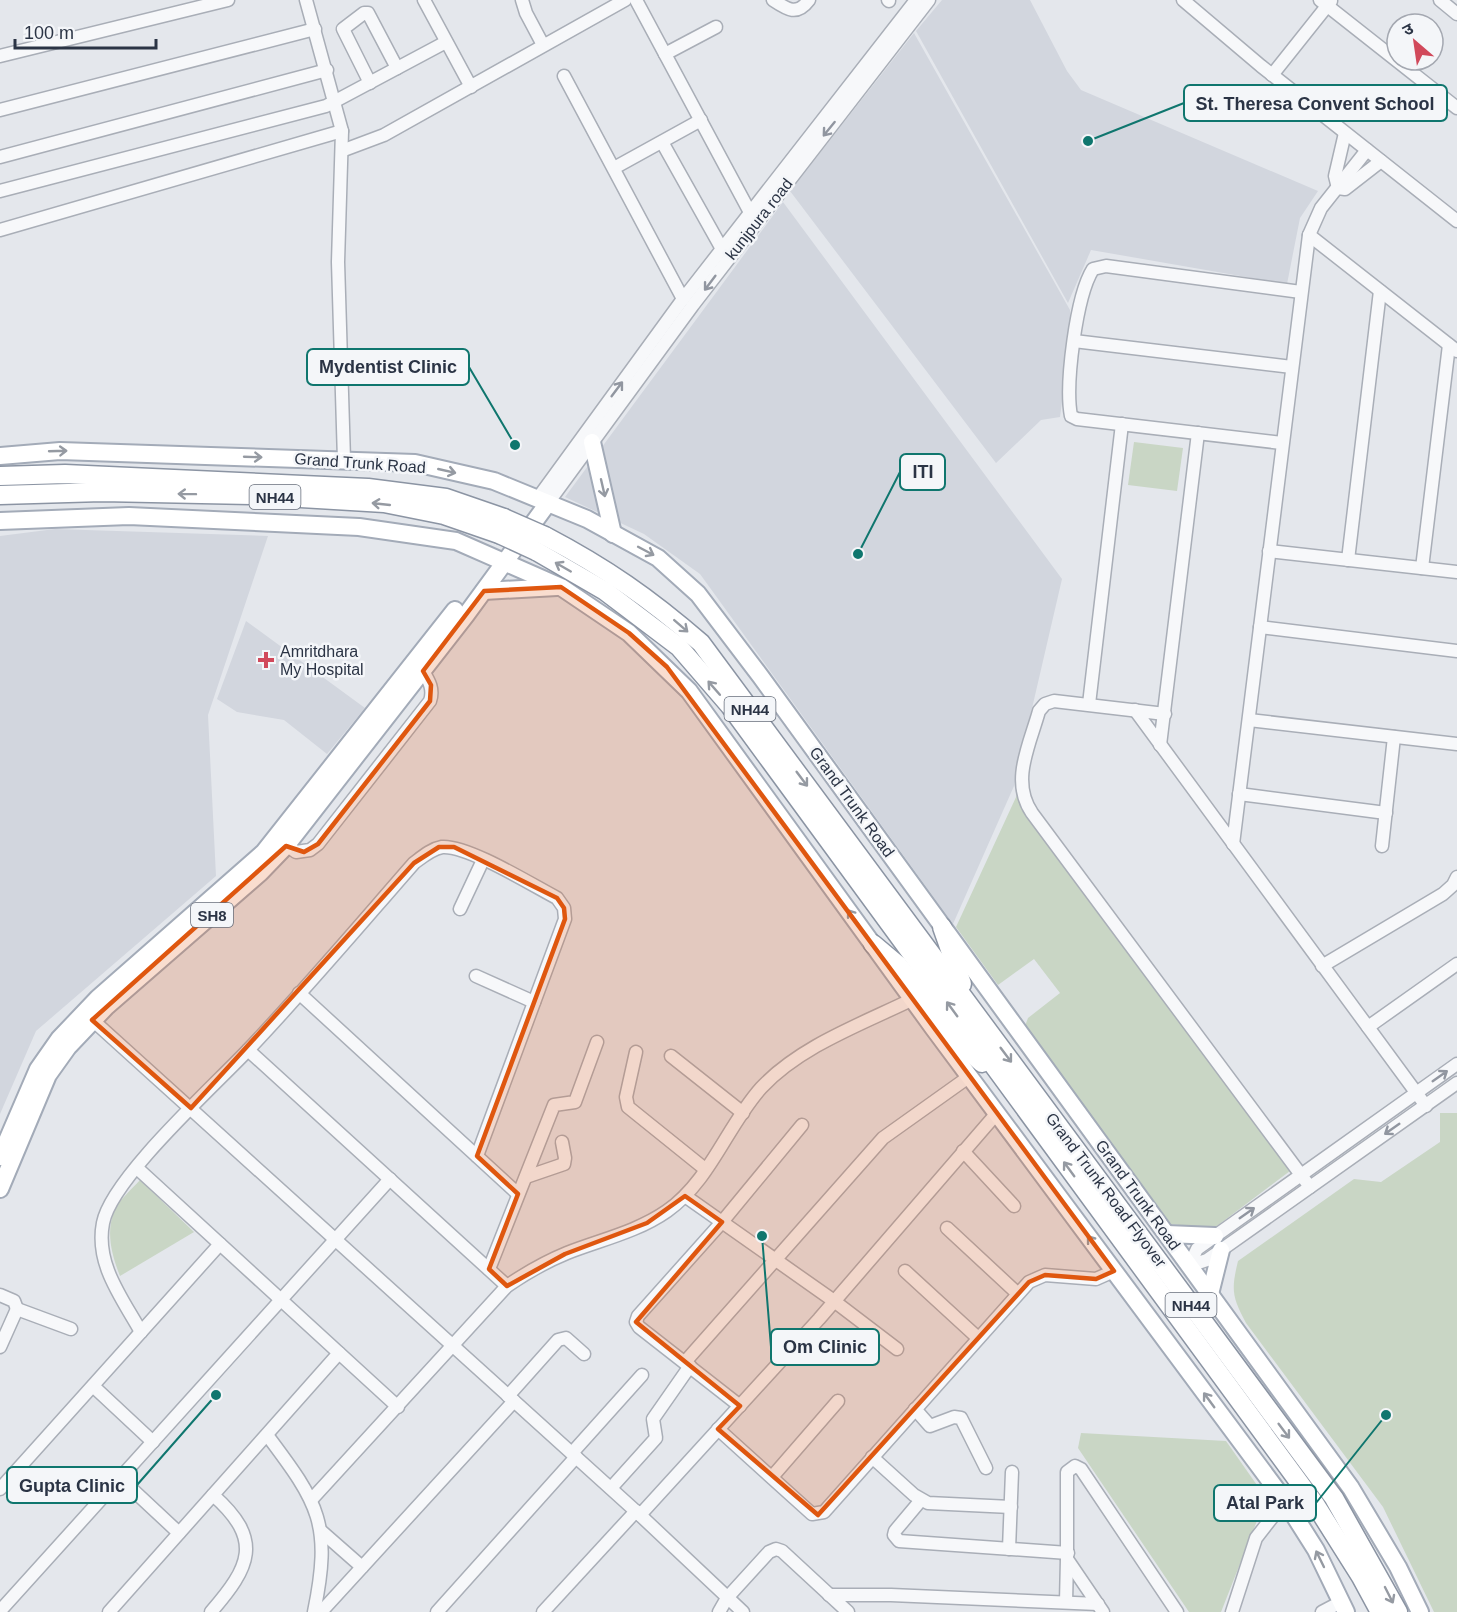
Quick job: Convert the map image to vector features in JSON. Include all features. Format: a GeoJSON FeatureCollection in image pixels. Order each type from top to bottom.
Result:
{"type":"FeatureCollection","features":[{"type":"Feature","properties":{"kind":"highway","name":"NH44"},"geometry":{"type":"LineString","coordinates":[[0,476],[112,475],[368,488],[446,498],[541,544],[599,564],[660,607],[701,643],[971,1008]]}},
{"type":"Feature","properties":{"kind":"highway","name":"NH44"},"geometry":{"type":"LineString","coordinates":[[0,495],[102,492],[251,495],[384,503],[501,526]]}},
{"type":"Feature","properties":{"kind":"highway","name":"NH44"},"geometry":{"type":"LineString","coordinates":[[541,544],[679,647],[730,706],[1315,1504],[1361,1576],[1380,1612]]}},
{"type":"Feature","properties":{"kind":"highway"},"geometry":{"type":"LineString","coordinates":[[942,927],[971,1008]]}},
{"type":"Feature","properties":{"kind":"highway"},"geometry":{"type":"LineString","coordinates":[[873,944],[898,965],[963,1046],[999,1073]]}},
{"type":"Feature","properties":{"kind":"highway","name":"Grand Trunk Road Flyover"},"geometry":{"type":"LineString","coordinates":[[971,1008],[1334,1498],[1398,1612]]}},
{"type":"Feature","properties":{"kind":"main road"},"geometry":{"type":"LineString","coordinates":[[588,439],[613,534]]}},
{"type":"Feature","properties":{"kind":"main road","name":"Grand Trunk Road"},"geometry":{"type":"LineString","coordinates":[[0,456],[60,451],[415,464],[494,481],[543,500],[658,558],[698,594],[1167,1234],[1210,1294],[1274,1394],[1351,1488],[1420,1612]]}},
{"type":"Feature","properties":{"kind":"main road","name":"SH8"},"geometry":{"type":"LineString","coordinates":[[281,842],[543,500]]}},
{"type":"Feature","properties":{"kind":"main road"},"geometry":{"type":"LineString","coordinates":[[0,521],[129,516],[359,527],[456,541],[561,587],[629,633],[689,691],[1114,1271],[1232,1422],[1316,1550],[1343,1607]]}},
{"type":"Feature","properties":{"kind":"main road","name":"SH8"},"geometry":{"type":"LineString","coordinates":[[0,1157],[47,1054],[252,864],[281,842],[423,670],[483,591],[500,559]]}},
{"type":"Feature","properties":{"kind":"main road"},"geometry":{"type":"LineString","coordinates":[[483,591],[561,587]]}},
{"type":"Feature","properties":{"kind":"main road","name":"SH8"},"geometry":{"type":"LineString","coordinates":[[0,1189],[48,1075],[88,1016]]}},
{"type":"Feature","properties":{"kind":"main road"},"geometry":{"type":"LineString","coordinates":[[1167,1234],[1218,1243],[1210,1294]]}},
{"type":"Feature","properties":{"kind":"street"},"geometry":{"type":"LineString","coordinates":[[0,56],[228,0]]}},
{"type":"Feature","properties":{"kind":"street"},"geometry":{"type":"LineString","coordinates":[[306,0],[336,103],[344,150],[338,262],[344,460]]}},
{"type":"Feature","properties":{"kind":"street"},"geometry":{"type":"LineString","coordinates":[[424,0],[471,87]]}},
{"type":"Feature","properties":{"kind":"street"},"geometry":{"type":"LineString","coordinates":[[522,0],[526,14],[543,45]]}},
{"type":"Feature","properties":{"kind":"street"},"geometry":{"type":"LineString","coordinates":[[344,150],[384,135],[625,0]]}},
{"type":"Feature","properties":{"kind":"street"},"geometry":{"type":"LineString","coordinates":[[636,0],[753,218]]}},
{"type":"Feature","properties":{"kind":"street"},"geometry":{"type":"LineString","coordinates":[[773,0],[792,11],[799,10],[810,0]]}},
{"type":"Feature","properties":{"kind":"street","name":"kunjpura road"},"geometry":{"type":"LineString","coordinates":[[543,500],[667,330],[916,0]]}},
{"type":"Feature","properties":{"kind":"street","name":"kunjpura road"},"geometry":{"type":"LineString","coordinates":[[667,330],[683,299],[722,249],[753,218],[929,0]]}},
{"type":"Feature","properties":{"kind":"street"},"geometry":{"type":"LineString","coordinates":[[1183,0],[1272,75],[1457,221]]}},
{"type":"Feature","properties":{"kind":"street"},"geometry":{"type":"LineString","coordinates":[[1440,0],[1457,14]]}},
{"type":"Feature","properties":{"kind":"street"},"geometry":{"type":"LineString","coordinates":[[1272,75],[1326,2],[1457,108]]}},
{"type":"Feature","properties":{"kind":"street"},"geometry":{"type":"LineString","coordinates":[[370,84],[343,29],[364,13],[368,14],[397,68]]}},
{"type":"Feature","properties":{"kind":"street"},"geometry":{"type":"LineString","coordinates":[[665,54],[716,27]]}},
{"type":"Feature","properties":{"kind":"street"},"geometry":{"type":"LineString","coordinates":[[0,110],[315,29]]}},
{"type":"Feature","properties":{"kind":"street"},"geometry":{"type":"LineString","coordinates":[[0,191],[336,103],[446,42]]}},
{"type":"Feature","properties":{"kind":"street"},"geometry":{"type":"LineString","coordinates":[[0,157],[327,70]]}},
{"type":"Feature","properties":{"kind":"street"},"geometry":{"type":"LineString","coordinates":[[564,76],[683,299]]}},
{"type":"Feature","properties":{"kind":"street"},"geometry":{"type":"LineString","coordinates":[[614,168],[701,120]]}},
{"type":"Feature","properties":{"kind":"street"},"geometry":{"type":"LineString","coordinates":[[0,230],[342,131]]}},
{"type":"Feature","properties":{"kind":"street"},"geometry":{"type":"LineString","coordinates":[[1338,188],[1335,176],[1345,133]]}},
{"type":"Feature","properties":{"kind":"street"},"geometry":{"type":"LineString","coordinates":[[662,142],[722,249]]}},
{"type":"Feature","properties":{"kind":"street"},"geometry":{"type":"LineString","coordinates":[[1233,844],[1309,235],[1321,208],[1366,150]]}},
{"type":"Feature","properties":{"kind":"street"},"geometry":{"type":"LineString","coordinates":[[1338,188],[1345,189],[1381,161]]}},
{"type":"Feature","properties":{"kind":"street"},"geometry":{"type":"LineString","coordinates":[[1309,235],[1453,348],[1422,568]]}},
{"type":"Feature","properties":{"kind":"street"},"geometry":{"type":"LineString","coordinates":[[1282,443],[1077,419],[1071,416],[1078,304],[1084,282],[1093,269],[1106,266],[1301,292]]}},
{"type":"Feature","properties":{"kind":"street"},"geometry":{"type":"LineString","coordinates":[[1347,560],[1380,291]]}},
{"type":"Feature","properties":{"kind":"street"},"geometry":{"type":"LineString","coordinates":[[1074,340],[1292,367]]}},
{"type":"Feature","properties":{"kind":"street"},"geometry":{"type":"LineString","coordinates":[[1089,704],[1122,424]]}},
{"type":"Feature","properties":{"kind":"street"},"geometry":{"type":"LineString","coordinates":[[1160,745],[1198,433]]}},
{"type":"Feature","properties":{"kind":"street"},"geometry":{"type":"LineString","coordinates":[[1269,551],[1457,572]]}},
{"type":"Feature","properties":{"kind":"street"},"geometry":{"type":"LineString","coordinates":[[1260,627],[1457,651]]}},
{"type":"Feature","properties":{"kind":"street"},"geometry":{"type":"LineString","coordinates":[[281,842],[296,852],[304,852],[318,844],[433,694],[423,670]]}},
{"type":"Feature","properties":{"kind":"street"},"geometry":{"type":"LineString","coordinates":[[1165,714],[1054,701],[1045,704],[1039,711],[1023,769],[1022,793],[1032,813],[1310,1187]]}},
{"type":"Feature","properties":{"kind":"street"},"geometry":{"type":"LineString","coordinates":[[1135,710],[1426,1106]]}},
{"type":"Feature","properties":{"kind":"street"},"geometry":{"type":"LineString","coordinates":[[1249,720],[1457,744]]}},
{"type":"Feature","properties":{"kind":"street"},"geometry":{"type":"LineString","coordinates":[[1382,846],[1394,737]]}},
{"type":"Feature","properties":{"kind":"street"},"geometry":{"type":"LineString","coordinates":[[1239,794],[1386,813]]}},
{"type":"Feature","properties":{"kind":"street"},"geometry":{"type":"LineString","coordinates":[[141,1332],[110,1279],[102,1251],[103,1222],[117,1191],[425,854],[439,848],[454,847],[483,860],[557,898],[564,908],[565,919],[477,1156]]}},
{"type":"Feature","properties":{"kind":"street"},"geometry":{"type":"LineString","coordinates":[[460,909],[483,860]]}},
{"type":"Feature","properties":{"kind":"street"},"geometry":{"type":"LineString","coordinates":[[1322,966],[1443,894],[1456,882]]}},
{"type":"Feature","properties":{"kind":"street"},"geometry":{"type":"LineString","coordinates":[[1368,1027],[1457,964]]}},
{"type":"Feature","properties":{"kind":"street"},"geometry":{"type":"LineString","coordinates":[[476,976],[534,1002]]}},
{"type":"Feature","properties":{"kind":"street"},"geometry":{"type":"LineString","coordinates":[[300,993],[518,1194]]}},
{"type":"Feature","properties":{"kind":"street"},"geometry":{"type":"LineString","coordinates":[[312,1499],[454,1347],[507,1286],[536,1268],[566,1254],[647,1224],[685,1196],[764,1084],[793,1060],[913,999]]}},
{"type":"Feature","properties":{"kind":"street"},"geometry":{"type":"LineString","coordinates":[[88,1016],[611,1488],[743,1612]]}},
{"type":"Feature","properties":{"kind":"street"},"geometry":{"type":"LineString","coordinates":[[489,1269],[554,1105],[574,1102],[597,1042]]}},
{"type":"Feature","properties":{"kind":"street"},"geometry":{"type":"LineString","coordinates":[[248,1050],[507,1286]]}},
{"type":"Feature","properties":{"kind":"street"},"geometry":{"type":"LineString","coordinates":[[636,1052],[626,1097],[628,1107],[705,1169]]}},
{"type":"Feature","properties":{"kind":"street"},"geometry":{"type":"LineString","coordinates":[[671,1056],[743,1113]]}},
{"type":"Feature","properties":{"kind":"street"},"geometry":{"type":"LineString","coordinates":[[1218,1243],[1301,1175],[1457,1064]]}},
{"type":"Feature","properties":{"kind":"street"},"geometry":{"type":"LineString","coordinates":[[611,1488],[656,1438],[653,1419],[688,1364],[776,1260],[883,1138],[970,1076]]}},
{"type":"Feature","properties":{"kind":"street"},"geometry":{"type":"LineString","coordinates":[[1189,1266],[1197,1248],[1218,1243],[1310,1187],[1457,1083]]}},
{"type":"Feature","properties":{"kind":"street"},"geometry":{"type":"LineString","coordinates":[[543,1612],[740,1406],[997,1113]]}},
{"type":"Feature","properties":{"kind":"street"},"geometry":{"type":"LineString","coordinates":[[740,1406],[639,1327],[636,1322],[638,1316],[722,1222],[802,1125]]}},
{"type":"Feature","properties":{"kind":"street"},"geometry":{"type":"LineString","coordinates":[[525,1177],[564,1164],[562,1142]]}},
{"type":"Feature","properties":{"kind":"street"},"geometry":{"type":"LineString","coordinates":[[963,1151],[1014,1206]]}},
{"type":"Feature","properties":{"kind":"street"},"geometry":{"type":"LineString","coordinates":[[137,1168],[398,1407]]}},
{"type":"Feature","properties":{"kind":"street"},"geometry":{"type":"LineString","coordinates":[[0,1611],[390,1179]]}},
{"type":"Feature","properties":{"kind":"street"},"geometry":{"type":"LineString","coordinates":[[685,1196],[897,1348]]}},
{"type":"Feature","properties":{"kind":"street"},"geometry":{"type":"LineString","coordinates":[[947,1228],[1017,1293]]}},
{"type":"Feature","properties":{"kind":"street"},"geometry":{"type":"LineString","coordinates":[[0,1489],[220,1244]]}},
{"type":"Feature","properties":{"kind":"street"},"geometry":{"type":"LineString","coordinates":[[905,1271],[978,1338]]}},
{"type":"Feature","properties":{"kind":"street"},"geometry":{"type":"LineString","coordinates":[[718,1429],[812,1514],[818,1515],[824,1512],[1017,1293],[1036,1277],[1096,1279],[1114,1271]]}},
{"type":"Feature","properties":{"kind":"street"},"geometry":{"type":"LineString","coordinates":[[0,1295],[14,1301],[17,1309],[0,1347]]}},
{"type":"Feature","properties":{"kind":"street"},"geometry":{"type":"LineString","coordinates":[[17,1309],[71,1329]]}},
{"type":"Feature","properties":{"kind":"street"},"geometry":{"type":"LineString","coordinates":[[321,1612],[511,1398],[558,1340],[566,1338],[584,1354]]}},
{"type":"Feature","properties":{"kind":"street"},"geometry":{"type":"LineString","coordinates":[[109,1612],[339,1353]]}},
{"type":"Feature","properties":{"kind":"street"},"geometry":{"type":"LineString","coordinates":[[437,1612],[642,1375]]}},
{"type":"Feature","properties":{"kind":"street"},"geometry":{"type":"LineString","coordinates":[[93,1386],[153,1442]]}},
{"type":"Feature","properties":{"kind":"street"},"geometry":{"type":"LineString","coordinates":[[772,1477],[838,1401]]}},
{"type":"Feature","properties":{"kind":"street"},"geometry":{"type":"LineString","coordinates":[[915,1409],[930,1426],[954,1417],[960,1418],[986,1468]]}},
{"type":"Feature","properties":{"kind":"street"},"geometry":{"type":"LineString","coordinates":[[267,1435],[312,1499],[321,1531],[323,1555],[314,1612]]}},
{"type":"Feature","properties":{"kind":"street"},"geometry":{"type":"LineString","coordinates":[[872,1457],[921,1500],[938,1505],[1011,1507]]}},
{"type":"Feature","properties":{"kind":"street"},"geometry":{"type":"LineString","coordinates":[[1066,1602],[1067,1472],[1075,1466],[1080,1469],[1177,1612]]}},
{"type":"Feature","properties":{"kind":"street"},"geometry":{"type":"LineString","coordinates":[[1009,1549],[1012,1472]]}},
{"type":"Feature","properties":{"kind":"street"},"geometry":{"type":"LineString","coordinates":[[120,1478],[179,1533]]}},
{"type":"Feature","properties":{"kind":"street"},"geometry":{"type":"LineString","coordinates":[[211,1612],[236,1583],[246,1561],[244,1534],[229,1509],[213,1495]]}},
{"type":"Feature","properties":{"kind":"street"},"geometry":{"type":"LineString","coordinates":[[921,1500],[895,1531],[894,1535],[899,1541],[1068,1556]]}},
{"type":"Feature","properties":{"kind":"street"},"geometry":{"type":"LineString","coordinates":[[1232,1612],[1256,1538],[1285,1501]]}},
{"type":"Feature","properties":{"kind":"street"},"geometry":{"type":"LineString","coordinates":[[321,1531],[362,1568]]}},
{"type":"Feature","properties":{"kind":"street"},"geometry":{"type":"LineString","coordinates":[[719,1612],[727,1598],[769,1552],[776,1549],[782,1551],[848,1612]]}},
{"type":"Feature","properties":{"kind":"street"},"geometry":{"type":"LineString","coordinates":[[1068,1556],[1100,1608]]}},
{"type":"Feature","properties":{"kind":"street"},"geometry":{"type":"LineString","coordinates":[[829,1595],[891,1594],[1066,1602],[1100,1608]]}},
{"type":"Feature","properties":{"kind":"street"},"geometry":{"type":"LineString","coordinates":[[1322,1612],[1343,1607]]}},
{"type":"Feature","properties":{"kind":"highlighted area"},"geometry":{"type":"Polygon","coordinates":[[[561,587],[629,633],[667,667],[1114,1271],[1096,1279],[1045,1275],[1029,1282],[818,1515],[718,1429],[740,1406],[636,1322],[722,1222],[685,1196],[647,1223],[565,1254],[507,1286],[489,1269],[518,1194],[477,1156],[565,919],[564,908],[557,898],[454,847],[439,847],[414,863],[191,1108],[92,1020],[286,846],[304,852],[318,844],[430,701],[431,685],[423,671],[484,591],[561,587]]]}},
{"type":"Feature","properties":{"kind":"shaded area"},"geometry":{"type":"Polygon","coordinates":[[[942,0],[1030,0],[1067,71],[1081,90],[1318,191],[1300,218],[1287,284],[1091,250],[1068,303],[916,31],[942,0]]]}},
{"type":"Feature","properties":{"kind":"shaded area"},"geometry":{"type":"Polygon","coordinates":[[[914,33],[1070,310],[1071,336],[1060,417],[1041,420],[996,463],[790,191],[914,33]]]}},
{"type":"Feature","properties":{"kind":"shaded area"},"geometry":{"type":"Polygon","coordinates":[[[783,202],[1062,579],[1014,786],[953,924],[700,574],[644,534],[565,497],[783,202]]]}},
{"type":"Feature","properties":{"kind":"shaded area"},"geometry":{"type":"Polygon","coordinates":[[[55,529],[268,536],[208,715],[216,876],[36,1031],[0,1114],[0,536],[55,529]]]}},
{"type":"Feature","properties":{"kind":"shaded area","name":"Amritdhara My Hospital"},"geometry":{"type":"Polygon","coordinates":[[[246,621],[365,708],[327,754],[284,720],[237,712],[217,699],[246,621]]]}},
{"type":"Feature","properties":{"kind":"green space"},"geometry":{"type":"Polygon","coordinates":[[[1134,442],[1183,448],[1177,491],[1128,485],[1134,442]]]}},
{"type":"Feature","properties":{"kind":"green space"},"geometry":{"type":"Polygon","coordinates":[[[1017,795],[1290,1171],[1213,1229],[1171,1224],[1025,1026],[1028,1018],[1060,993],[1034,959],[998,985],[956,927],[1017,795]]]}},
{"type":"Feature","properties":{"kind":"green space"},"geometry":{"type":"Polygon","coordinates":[[[1440,1113],[1457,1113],[1457,1612],[1434,1612],[1383,1507],[1246,1323],[1234,1293],[1238,1261],[1354,1179],[1381,1182],[1440,1142],[1440,1113]]]}},
{"type":"Feature","properties":{"kind":"green space"},"geometry":{"type":"Polygon","coordinates":[[[140,1180],[194,1232],[120,1276],[114,1260],[110,1226],[119,1202],[140,1180]]]}},
{"type":"Feature","properties":{"kind":"green space"},"geometry":{"type":"Polygon","coordinates":[[[1081,1433],[1226,1441],[1266,1498],[1221,1612],[1189,1612],[1078,1448],[1081,1433]]]}},
{"type":"Feature","properties":{"kind":"place","name":"St. Theresa Convent School"},"geometry":{"type":"Point","coordinates":[1088,141]}},
{"type":"Feature","properties":{"kind":"place","name":"Mydentist Clinic"},"geometry":{"type":"Point","coordinates":[515,445]}},
{"type":"Feature","properties":{"kind":"place","name":"ITI"},"geometry":{"type":"Point","coordinates":[858,554]}},
{"type":"Feature","properties":{"kind":"place","name":"Amritdhara My Hospital"},"geometry":{"type":"Point","coordinates":[266,660]}},
{"type":"Feature","properties":{"kind":"place","name":"Om Clinic"},"geometry":{"type":"Point","coordinates":[762,1236]}},
{"type":"Feature","properties":{"kind":"place","name":"Gupta Clinic"},"geometry":{"type":"Point","coordinates":[216,1395]}},
{"type":"Feature","properties":{"kind":"place","name":"Atal Park"},"geometry":{"type":"Point","coordinates":[1386,1415]}}]}
